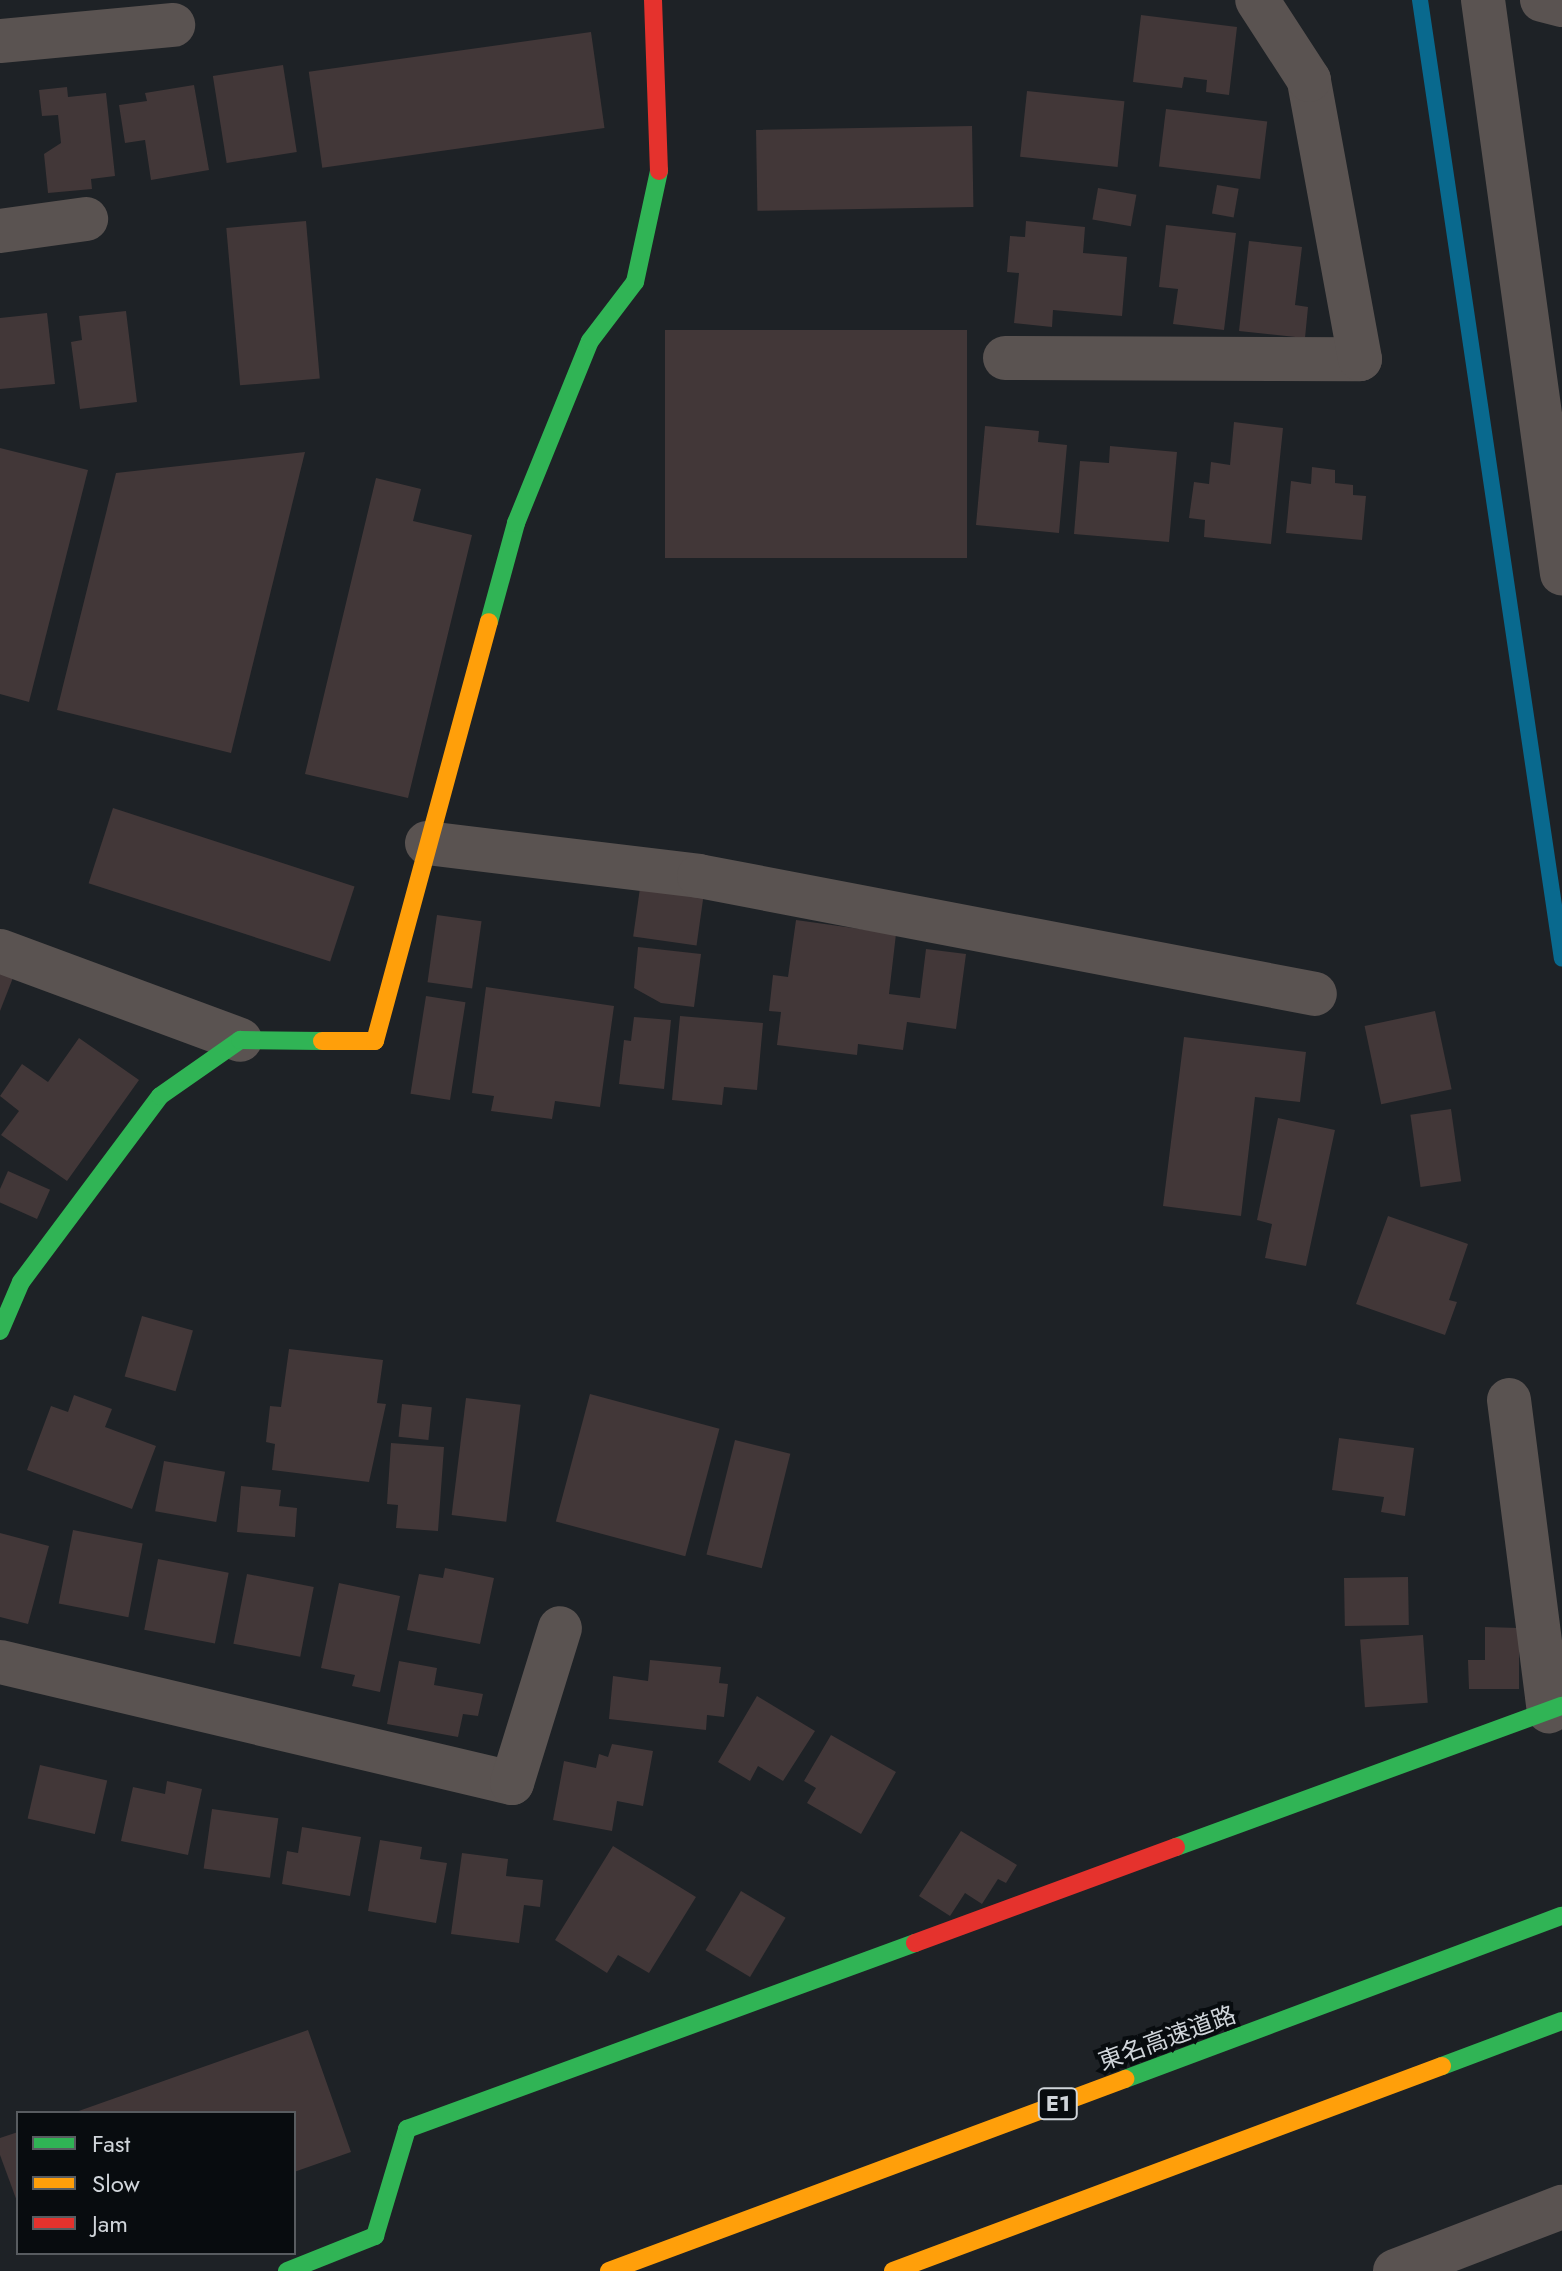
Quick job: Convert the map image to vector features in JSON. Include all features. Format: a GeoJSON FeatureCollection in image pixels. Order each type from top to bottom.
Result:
{"type":"FeatureCollection","features":[{"type":"Feature","properties":{"kind":"main road"},"geometry":{"type":"LineString","coordinates":[[0,1331],[21,1282],[160,1096],[240,1040],[375,1041],[516,523],[590,341],[635,282],[659,178],[653,0]]}},
{"type":"Feature","properties":{"kind":"main road"},"geometry":{"type":"LineString","coordinates":[[287,2271],[375,2236],[407,2129],[1556,1709]]}},
{"type":"Feature","properties":{"kind":"main road","name":"東名高速道路"},"geometry":{"type":"LineString","coordinates":[[609,2271],[1562,1916]]}},
{"type":"Feature","properties":{"kind":"main road"},"geometry":{"type":"LineString","coordinates":[[893,2271],[1562,2021]]}},
{"type":"Feature","properties":{"kind":"street"},"geometry":{"type":"LineString","coordinates":[[1005,358],[1360,359],[1309,80],[1257,0]]}},
{"type":"Feature","properties":{"kind":"street"},"geometry":{"type":"LineString","coordinates":[[1483,0],[1557,498],[1562,574]]}},
{"type":"Feature","properties":{"kind":"street"},"geometry":{"type":"LineString","coordinates":[[1542,0],[1562,5]]}},
{"type":"Feature","properties":{"kind":"street"},"geometry":{"type":"LineString","coordinates":[[0,41],[173,25]]}},
{"type":"Feature","properties":{"kind":"street"},"geometry":{"type":"LineString","coordinates":[[0,231],[86,219]]}},
{"type":"Feature","properties":{"kind":"street"},"geometry":{"type":"LineString","coordinates":[[427,843],[699,876],[1315,994]]}},
{"type":"Feature","properties":{"kind":"street"},"geometry":{"type":"LineString","coordinates":[[0,951],[240,1040]]}},
{"type":"Feature","properties":{"kind":"street"},"geometry":{"type":"LineString","coordinates":[[1509,1400],[1556,1709]]}},
{"type":"Feature","properties":{"kind":"street"},"geometry":{"type":"LineString","coordinates":[[0,1662],[512,1783],[560,1628]]}},
{"type":"Feature","properties":{"kind":"street"},"geometry":{"type":"LineString","coordinates":[[1395,2271],[1562,2207]]}},
{"type":"Feature","properties":{"kind":"building"},"geometry":{"type":"Polygon","coordinates":[[[1141,15],[1237,27],[1229,95],[1206,92],[1207,80],[1184,77],[1182,88],[1133,82],[1141,15]]]}},
{"type":"Feature","properties":{"kind":"building"},"geometry":{"type":"Polygon","coordinates":[[[591,32],[604,128],[322,168],[309,72],[591,32]]]}},
{"type":"Feature","properties":{"kind":"building"},"geometry":{"type":"Polygon","coordinates":[[[283,65],[297,152],[227,163],[213,76],[283,65]]]}},
{"type":"Feature","properties":{"kind":"building"},"geometry":{"type":"Polygon","coordinates":[[[194,85],[209,170],[151,180],[145,140],[125,143],[119,105],[147,101],[145,93],[194,85]]]}},
{"type":"Feature","properties":{"kind":"building"},"geometry":{"type":"Polygon","coordinates":[[[67,87],[68,97],[106,93],[115,176],[91,179],[92,189],[48,193],[44,154],[61,143],[58,115],[42,116],[39,90],[67,87]]]}},
{"type":"Feature","properties":{"kind":"building"},"geometry":{"type":"Polygon","coordinates":[[[1027,91],[1124,101],[1118,167],[1020,157],[1027,91]]]}},
{"type":"Feature","properties":{"kind":"building"},"geometry":{"type":"Polygon","coordinates":[[[1166,109],[1267,121],[1260,179],[1159,167],[1166,109]]]}},
{"type":"Feature","properties":{"kind":"building"},"geometry":{"type":"Polygon","coordinates":[[[972,126],[973,207],[757,211],[756,130],[972,126]]]}},
{"type":"Feature","properties":{"kind":"building"},"geometry":{"type":"Polygon","coordinates":[[[1217,185],[1239,189],[1234,217],[1212,214],[1217,185]]]}},
{"type":"Feature","properties":{"kind":"building"},"geometry":{"type":"Polygon","coordinates":[[[1098,188],[1136,195],[1131,226],[1092,220],[1098,188]]]}},
{"type":"Feature","properties":{"kind":"building"},"geometry":{"type":"Polygon","coordinates":[[[306,221],[320,378],[240,385],[226,228],[306,221]]]}},
{"type":"Feature","properties":{"kind":"building"},"geometry":{"type":"Polygon","coordinates":[[[1026,221],[1085,227],[1083,253],[1127,257],[1122,316],[1053,310],[1052,327],[1014,323],[1019,273],[1007,272],[1010,236],[1025,237],[1026,221]]]}},
{"type":"Feature","properties":{"kind":"building"},"geometry":{"type":"Polygon","coordinates":[[[1166,225],[1236,233],[1224,330],[1173,324],[1178,289],[1159,287],[1166,225]]]}},
{"type":"Feature","properties":{"kind":"building"},"geometry":{"type":"Polygon","coordinates":[[[1249,241],[1302,247],[1295,305],[1308,307],[1305,338],[1239,331],[1249,241]]]}},
{"type":"Feature","properties":{"kind":"building"},"geometry":{"type":"Polygon","coordinates":[[[126,311],[137,402],[80,409],[71,342],[82,340],[79,316],[126,311]]]}},
{"type":"Feature","properties":{"kind":"building"},"geometry":{"type":"Polygon","coordinates":[[[47,313],[55,384],[0,389],[0,318],[47,313]]]}},
{"type":"Feature","properties":{"kind":"building"},"geometry":{"type":"Polygon","coordinates":[[[665,330],[967,330],[967,558],[665,558],[665,330]]]}},
{"type":"Feature","properties":{"kind":"building"},"geometry":{"type":"Polygon","coordinates":[[[1234,422],[1283,428],[1271,544],[1204,537],[1205,520],[1189,518],[1194,482],[1209,484],[1211,462],[1230,465],[1234,422]]]}},
{"type":"Feature","properties":{"kind":"building"},"geometry":{"type":"Polygon","coordinates":[[[985,426],[1039,431],[1038,442],[1067,445],[1059,533],[976,525],[985,426]]]}},
{"type":"Feature","properties":{"kind":"building"},"geometry":{"type":"Polygon","coordinates":[[[1110,446],[1177,452],[1169,542],[1074,534],[1080,461],[1109,463],[1110,446]]]}},
{"type":"Feature","properties":{"kind":"building"},"geometry":{"type":"Polygon","coordinates":[[[0,448],[88,470],[29,702],[0,694],[0,448]]]}},
{"type":"Feature","properties":{"kind":"building"},"geometry":{"type":"Polygon","coordinates":[[[305,452],[231,753],[57,710],[116,473],[305,452]]]}},
{"type":"Feature","properties":{"kind":"building"},"geometry":{"type":"Polygon","coordinates":[[[1312,467],[1335,470],[1335,483],[1353,485],[1353,495],[1366,496],[1362,540],[1286,533],[1291,481],[1311,484],[1312,467]]]}},
{"type":"Feature","properties":{"kind":"building"},"geometry":{"type":"Polygon","coordinates":[[[376,478],[421,489],[413,521],[472,535],[408,798],[305,774],[376,478]]]}},
{"type":"Feature","properties":{"kind":"building"},"geometry":{"type":"Polygon","coordinates":[[[113,808],[355,886],[330,962],[89,883],[113,808]]]}},
{"type":"Feature","properties":{"kind":"building"},"geometry":{"type":"Polygon","coordinates":[[[640,888],[703,897],[697,945],[633,937],[640,888]]]}},
{"type":"Feature","properties":{"kind":"building"},"geometry":{"type":"Polygon","coordinates":[[[437,915],[482,921],[472,989],[428,982],[437,915]]]}},
{"type":"Feature","properties":{"kind":"building"},"geometry":{"type":"Polygon","coordinates":[[[796,920],[896,934],[889,994],[920,998],[926,949],[966,954],[956,1029],[907,1022],[903,1050],[858,1044],[857,1055],[777,1045],[781,1012],[769,1011],[773,975],[788,977],[796,920]]]}},
{"type":"Feature","properties":{"kind":"building"},"geometry":{"type":"Polygon","coordinates":[[[638,947],[701,954],[694,1007],[661,1003],[634,988],[638,947]]]}},
{"type":"Feature","properties":{"kind":"building"},"geometry":{"type":"Polygon","coordinates":[[[0,963],[16,970],[0,1011],[0,963]]]}},
{"type":"Feature","properties":{"kind":"building"},"geometry":{"type":"Polygon","coordinates":[[[486,987],[614,1006],[600,1107],[555,1101],[552,1119],[491,1111],[494,1096],[472,1093],[486,987]]]}},
{"type":"Feature","properties":{"kind":"building"},"geometry":{"type":"Polygon","coordinates":[[[426,996],[466,1002],[450,1100],[411,1094],[426,996]]]}},
{"type":"Feature","properties":{"kind":"building"},"geometry":{"type":"Polygon","coordinates":[[[1435,1011],[1452,1089],[1381,1104],[1365,1026],[1435,1011]]]}},
{"type":"Feature","properties":{"kind":"building"},"geometry":{"type":"Polygon","coordinates":[[[680,1016],[763,1023],[757,1090],[724,1087],[722,1105],[672,1100],[680,1016]]]}},
{"type":"Feature","properties":{"kind":"building"},"geometry":{"type":"Polygon","coordinates":[[[634,1017],[671,1020],[664,1089],[619,1084],[624,1040],[631,1041],[634,1017]]]}},
{"type":"Feature","properties":{"kind":"building"},"geometry":{"type":"Polygon","coordinates":[[[1184,1037],[1306,1052],[1300,1102],[1255,1097],[1241,1216],[1163,1206],[1184,1037]]]}},
{"type":"Feature","properties":{"kind":"building"},"geometry":{"type":"Polygon","coordinates":[[[79,1038],[139,1080],[67,1181],[1,1135],[19,1111],[0,1096],[22,1064],[48,1082],[79,1038]]]}},
{"type":"Feature","properties":{"kind":"building"},"geometry":{"type":"Polygon","coordinates":[[[1451,1109],[1461,1181],[1421,1187],[1410,1115],[1451,1109]]]}},
{"type":"Feature","properties":{"kind":"building"},"geometry":{"type":"Polygon","coordinates":[[[1278,1118],[1335,1130],[1306,1266],[1265,1258],[1272,1224],[1257,1220],[1278,1118]]]}},
{"type":"Feature","properties":{"kind":"building"},"geometry":{"type":"Polygon","coordinates":[[[8,1171],[50,1190],[37,1219],[0,1202],[0,1189],[8,1171]]]}},
{"type":"Feature","properties":{"kind":"building"},"geometry":{"type":"Polygon","coordinates":[[[1388,1216],[1468,1244],[1449,1300],[1457,1302],[1445,1335],[1356,1304],[1388,1216]]]}},
{"type":"Feature","properties":{"kind":"building"},"geometry":{"type":"Polygon","coordinates":[[[142,1316],[193,1331],[176,1391],[125,1377],[142,1316]]]}},
{"type":"Feature","properties":{"kind":"building"},"geometry":{"type":"Polygon","coordinates":[[[289,1349],[383,1360],[377,1403],[386,1404],[369,1482],[272,1470],[275,1444],[266,1442],[270,1406],[281,1407],[289,1349]]]}},
{"type":"Feature","properties":{"kind":"building"},"geometry":{"type":"Polygon","coordinates":[[[590,1394],[719,1429],[685,1556],[556,1522],[590,1394]]]}},
{"type":"Feature","properties":{"kind":"building"},"geometry":{"type":"Polygon","coordinates":[[[74,1395],[112,1409],[105,1427],[156,1446],[132,1509],[27,1470],[51,1406],[68,1412],[74,1395]]]}},
{"type":"Feature","properties":{"kind":"building"},"geometry":{"type":"Polygon","coordinates":[[[466,1398],[521,1405],[506,1522],[452,1515],[466,1398]]]}},
{"type":"Feature","properties":{"kind":"building"},"geometry":{"type":"Polygon","coordinates":[[[402,1404],[432,1407],[428,1440],[399,1437],[402,1404]]]}},
{"type":"Feature","properties":{"kind":"building"},"geometry":{"type":"Polygon","coordinates":[[[1339,1438],[1414,1448],[1405,1516],[1381,1512],[1384,1497],[1332,1490],[1339,1438]]]}},
{"type":"Feature","properties":{"kind":"building"},"geometry":{"type":"Polygon","coordinates":[[[735,1440],[790,1454],[762,1568],[706,1554],[735,1440]]]}},
{"type":"Feature","properties":{"kind":"building"},"geometry":{"type":"Polygon","coordinates":[[[391,1443],[444,1447],[438,1531],[396,1528],[398,1505],[387,1504],[391,1443]]]}},
{"type":"Feature","properties":{"kind":"building"},"geometry":{"type":"Polygon","coordinates":[[[164,1461],[225,1472],[216,1522],[155,1511],[164,1461]]]}},
{"type":"Feature","properties":{"kind":"building"},"geometry":{"type":"Polygon","coordinates":[[[241,1486],[281,1490],[279,1506],[297,1508],[295,1537],[237,1532],[241,1486]]]}},
{"type":"Feature","properties":{"kind":"building"},"geometry":{"type":"Polygon","coordinates":[[[73,1530],[143,1544],[128,1617],[59,1604],[73,1530]]]}},
{"type":"Feature","properties":{"kind":"building"},"geometry":{"type":"Polygon","coordinates":[[[0,1533],[49,1546],[28,1624],[0,1617],[0,1533]]]}},
{"type":"Feature","properties":{"kind":"building"},"geometry":{"type":"Polygon","coordinates":[[[158,1559],[229,1573],[215,1643],[144,1630],[158,1559]]]}},
{"type":"Feature","properties":{"kind":"building"},"geometry":{"type":"Polygon","coordinates":[[[445,1568],[494,1578],[480,1644],[407,1630],[419,1574],[443,1578],[445,1568]]]}},
{"type":"Feature","properties":{"kind":"building"},"geometry":{"type":"Polygon","coordinates":[[[247,1574],[314,1587],[300,1657],[233,1644],[247,1574]]]}},
{"type":"Feature","properties":{"kind":"building"},"geometry":{"type":"Polygon","coordinates":[[[1408,1577],[1409,1625],[1345,1626],[1344,1578],[1408,1577]]]}},
{"type":"Feature","properties":{"kind":"building"},"geometry":{"type":"Polygon","coordinates":[[[339,1583],[400,1596],[380,1692],[352,1686],[355,1675],[321,1668],[339,1583]]]}},
{"type":"Feature","properties":{"kind":"building"},"geometry":{"type":"Polygon","coordinates":[[[1485,1627],[1519,1628],[1519,1689],[1469,1689],[1468,1660],[1485,1660],[1485,1627]]]}},
{"type":"Feature","properties":{"kind":"building"},"geometry":{"type":"Polygon","coordinates":[[[1423,1635],[1428,1703],[1365,1707],[1360,1639],[1423,1635]]]}},
{"type":"Feature","properties":{"kind":"building"},"geometry":{"type":"Polygon","coordinates":[[[650,1660],[721,1667],[719,1683],[728,1684],[724,1717],[707,1715],[706,1730],[609,1719],[613,1676],[648,1681],[650,1660]]]}},
{"type":"Feature","properties":{"kind":"building"},"geometry":{"type":"Polygon","coordinates":[[[399,1661],[437,1668],[434,1685],[483,1694],[478,1716],[463,1714],[458,1737],[387,1724],[399,1661]]]}},
{"type":"Feature","properties":{"kind":"building"},"geometry":{"type":"Polygon","coordinates":[[[757,1696],[815,1731],[783,1781],[758,1766],[750,1781],[718,1762],[757,1696]]]}},
{"type":"Feature","properties":{"kind":"building"},"geometry":{"type":"Polygon","coordinates":[[[831,1735],[896,1772],[861,1834],[807,1803],[816,1788],[804,1781],[831,1735]]]}},
{"type":"Feature","properties":{"kind":"building"},"geometry":{"type":"Polygon","coordinates":[[[612,1744],[653,1751],[643,1806],[617,1801],[612,1831],[553,1820],[564,1761],[596,1768],[599,1754],[608,1757],[612,1744]]]}},
{"type":"Feature","properties":{"kind":"building"},"geometry":{"type":"Polygon","coordinates":[[[40,1765],[107,1781],[95,1834],[28,1819],[40,1765]]]}},
{"type":"Feature","properties":{"kind":"building"},"geometry":{"type":"Polygon","coordinates":[[[167,1781],[202,1789],[188,1855],[121,1841],[133,1787],[165,1794],[167,1781]]]}},
{"type":"Feature","properties":{"kind":"building"},"geometry":{"type":"Polygon","coordinates":[[[212,1809],[278,1818],[270,1878],[204,1868],[212,1809]]]}},
{"type":"Feature","properties":{"kind":"building"},"geometry":{"type":"Polygon","coordinates":[[[302,1827],[361,1837],[350,1896],[282,1884],[287,1851],[298,1853],[302,1827]]]}},
{"type":"Feature","properties":{"kind":"building"},"geometry":{"type":"Polygon","coordinates":[[[961,1831],[1017,1865],[1006,1883],[998,1879],[982,1904],[965,1893],[950,1916],[919,1896],[961,1831]]]}},
{"type":"Feature","properties":{"kind":"building"},"geometry":{"type":"Polygon","coordinates":[[[380,1840],[422,1847],[420,1859],[447,1863],[436,1923],[368,1911],[380,1840]]]}},
{"type":"Feature","properties":{"kind":"building"},"geometry":{"type":"Polygon","coordinates":[[[613,1846],[696,1897],[649,1973],[618,1955],[607,1973],[555,1940],[613,1846]]]}},
{"type":"Feature","properties":{"kind":"building"},"geometry":{"type":"Polygon","coordinates":[[[462,1853],[508,1859],[506,1876],[543,1880],[540,1907],[524,1905],[519,1943],[451,1934],[462,1853]]]}},
{"type":"Feature","properties":{"kind":"building"},"geometry":{"type":"Polygon","coordinates":[[[741,1891],[786,1918],[750,1977],[705,1950],[741,1891]]]}},
{"type":"Feature","properties":{"kind":"building"},"geometry":{"type":"Polygon","coordinates":[[[308,2030],[351,2152],[296,2171],[296,2111],[79,2111],[308,2030]]]}},
{"type":"Feature","properties":{"kind":"building"},"geometry":{"type":"Polygon","coordinates":[[[16,2133],[16,2199],[0,2155],[0,2138],[16,2133]]]}},
{"type":"Feature","properties":{"kind":"waterway"},"geometry":{"type":"LineString","coordinates":[[1420,0],[1562,959]]}},
{"type":"Feature","properties":{"kind":"traffic: fast"},"geometry":{"type":"LineString","coordinates":[[489,622],[516,523],[590,341],[635,282],[659,171]]}},
{"type":"Feature","properties":{"kind":"traffic: fast"},"geometry":{"type":"LineString","coordinates":[[0,1331],[21,1282],[160,1096],[240,1040],[322,1041]]}},
{"type":"Feature","properties":{"kind":"traffic: fast"},"geometry":{"type":"LineString","coordinates":[[1176,1847],[1562,1706]]}},
{"type":"Feature","properties":{"kind":"traffic: fast"},"geometry":{"type":"LineString","coordinates":[[1125,2079],[1562,1916]]}},
{"type":"Feature","properties":{"kind":"traffic: fast"},"geometry":{"type":"LineString","coordinates":[[287,2271],[375,2236],[407,2129],[915,1943]]}},
{"type":"Feature","properties":{"kind":"traffic: fast"},"geometry":{"type":"LineString","coordinates":[[1442,2066],[1562,2021]]}},
{"type":"Feature","properties":{"kind":"traffic: slow"},"geometry":{"type":"LineString","coordinates":[[322,1041],[375,1041],[489,622]]}},
{"type":"Feature","properties":{"kind":"traffic: slow"},"geometry":{"type":"LineString","coordinates":[[893,2271],[1442,2066]]}},
{"type":"Feature","properties":{"kind":"traffic: slow"},"geometry":{"type":"LineString","coordinates":[[609,2271],[1125,2079]]}},
{"type":"Feature","properties":{"kind":"traffic: jam"},"geometry":{"type":"LineString","coordinates":[[653,0],[659,171]]}},
{"type":"Feature","properties":{"kind":"traffic: jam"},"geometry":{"type":"LineString","coordinates":[[915,1943],[1176,1847]]}}]}
